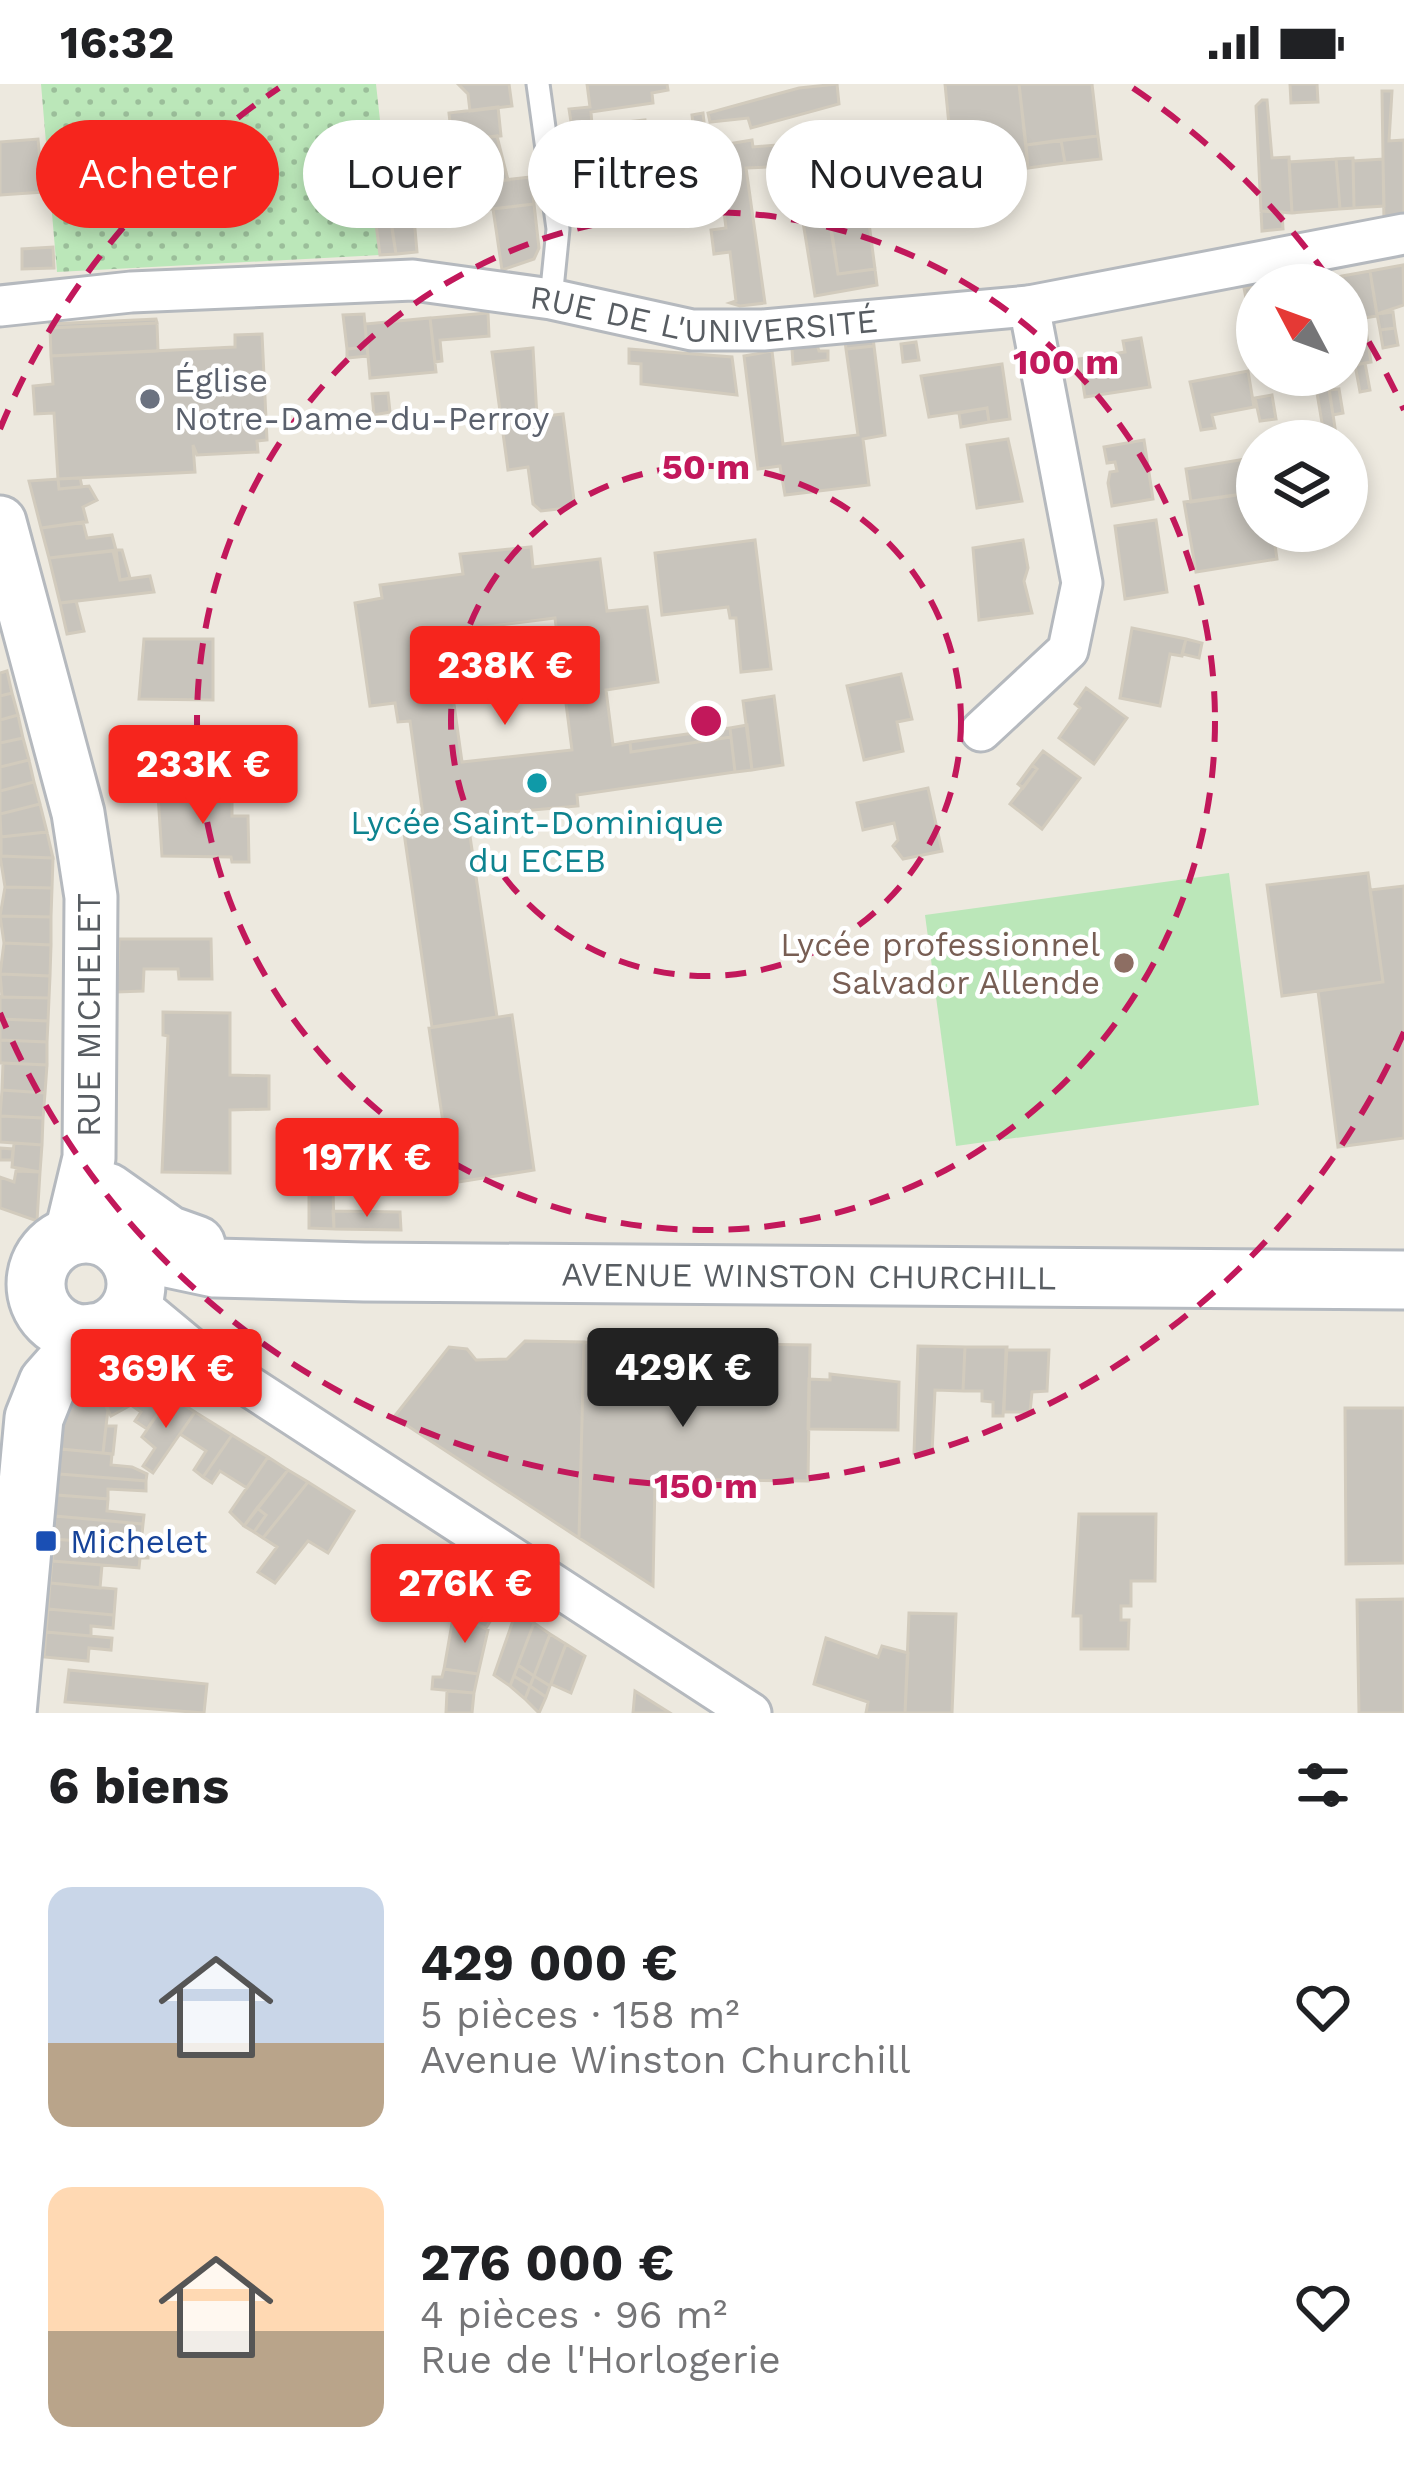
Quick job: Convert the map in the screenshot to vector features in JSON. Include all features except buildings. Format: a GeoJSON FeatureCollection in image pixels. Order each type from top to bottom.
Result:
{"type":"FeatureCollection","features":[{"type":"Feature","properties":{"kind":"main road"},"geometry":{"type":"LineString","coordinates":[[0,1484],[16,1365],[88,1263],[168,1235],[212,1250],[726,1255],[876,1278]]}},
{"type":"Feature","properties":{"kind":"main road","name":"AVENUE WINSTON CHURCHILL"},"geometry":{"type":"LineString","coordinates":[[88,1263],[876,1278],[1404,1280]]}},
{"type":"Feature","properties":{"kind":"main road"},"geometry":{"type":"LineString","coordinates":[[7,1713],[34,1418],[88,1263]]}},
{"type":"Feature","properties":{"kind":"street","name":"RUE DE L'UNIVERSITÉ"},"geometry":{"type":"LineString","coordinates":[[0,306],[131,292],[413,280],[551,299],[692,330],[763,330],[1029,306],[1404,234]]}},
{"type":"Feature","properties":{"kind":"street"},"geometry":{"type":"LineString","coordinates":[[981,731],[1068,650],[1082,584],[1029,306]]}},
{"type":"Feature","properties":{"kind":"street","name":"RUE MICHELET"},"geometry":{"type":"LineString","coordinates":[[0,522],[78,813],[91,897],[88,1263]]}},
{"type":"Feature","properties":{"kind":"street"},"geometry":{"type":"LineString","coordinates":[[88,1263],[192,1349],[751,1713]]}},
{"type":"Feature","properties":{"kind":"lane"},"geometry":{"type":"LineString","coordinates":[[538,84],[559,229],[551,299]]}},
{"type":"Feature","properties":{"kind":"green space"},"geometry":{"type":"Polygon","coordinates":[[[41,84],[376,84],[380,120],[303,120],[303,228],[376,228],[380,255],[57,272],[53,228],[279,228],[279,120],[44,120],[41,84]]]}},
{"type":"Feature","properties":{"kind":"green space"},"geometry":{"type":"Polygon","coordinates":[[[1229,873],[1259,1105],[956,1146],[925,915],[1229,873]]]}},
{"type":"Feature","properties":{"kind":"place","name":"Église Notre-Dame-du-Perroy"},"geometry":{"type":"Point","coordinates":[150,399]}},
{"type":"Feature","properties":{"kind":"place","name":"Lycée Saint-Dominique du ECEB"},"geometry":{"type":"Point","coordinates":[537,783]}},
{"type":"Feature","properties":{"kind":"place","name":"Lycée professionnel Salvador Allende"},"geometry":{"type":"Point","coordinates":[1124,963]}},
{"type":"Feature","properties":{"kind":"place","name":"Michelet"},"geometry":{"type":"Point","coordinates":[46,1541]}}]}
